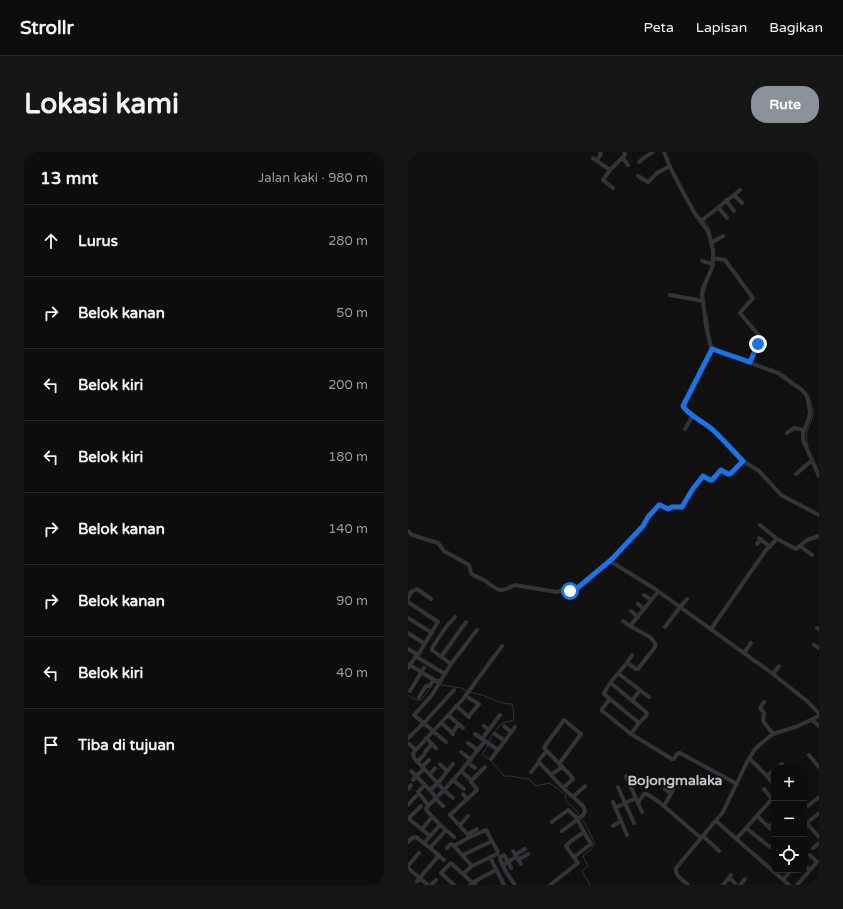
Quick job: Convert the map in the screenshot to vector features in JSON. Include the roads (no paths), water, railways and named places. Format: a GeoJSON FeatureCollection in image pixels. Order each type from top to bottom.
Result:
{"type":"FeatureCollection","features":[{"type":"Feature","properties":{"kind":"street"},"geometry":{"type":"LineString","coordinates":[[600,152],[601,154],[595,159],[610,170]]}},
{"type":"Feature","properties":{"kind":"street"},"geometry":{"type":"LineString","coordinates":[[613,188],[603,180],[610,170],[623,158],[625,154],[624,152]]}},
{"type":"Feature","properties":{"kind":"street"},"geometry":{"type":"LineString","coordinates":[[639,162],[653,152]]}},
{"type":"Feature","properties":{"kind":"street"},"geometry":{"type":"LineString","coordinates":[[664,152],[694,212],[702,220],[708,230],[712,242],[714,258],[713,264],[703,288],[703,301],[710,345],[712,349],[750,361],[778,373],[802,390],[807,396],[810,412],[804,430],[803,440],[819,476]]}},
{"type":"Feature","properties":{"kind":"street"},"geometry":{"type":"LineString","coordinates":[[623,158],[628,165]]}},
{"type":"Feature","properties":{"kind":"street"},"geometry":{"type":"LineString","coordinates":[[638,176],[648,182],[657,173],[670,166]]}},
{"type":"Feature","properties":{"kind":"street"},"geometry":{"type":"LineString","coordinates":[[702,220],[740,190]]}},
{"type":"Feature","properties":{"kind":"street"},"geometry":{"type":"LineString","coordinates":[[734,195],[742,203]]}},
{"type":"Feature","properties":{"kind":"street"},"geometry":{"type":"LineString","coordinates":[[726,200],[734,211]]}},
{"type":"Feature","properties":{"kind":"street"},"geometry":{"type":"LineString","coordinates":[[718,206],[727,218]]}},
{"type":"Feature","properties":{"kind":"street"},"geometry":{"type":"LineString","coordinates":[[712,242],[723,236]]}},
{"type":"Feature","properties":{"kind":"street"},"geometry":{"type":"LineString","coordinates":[[714,258],[725,260],[753,298],[740,313],[761,338],[750,361]]}},
{"type":"Feature","properties":{"kind":"street"},"geometry":{"type":"LineString","coordinates":[[702,261],[713,264]]}},
{"type":"Feature","properties":{"kind":"street"},"geometry":{"type":"LineString","coordinates":[[670,295],[703,301]]}},
{"type":"Feature","properties":{"kind":"street"},"geometry":{"type":"LineString","coordinates":[[712,349],[683,406],[684,408],[712,430],[743,461],[759,471],[781,495],[819,515]]}},
{"type":"Feature","properties":{"kind":"street"},"geometry":{"type":"LineString","coordinates":[[685,429],[693,415]]}},
{"type":"Feature","properties":{"kind":"street"},"geometry":{"type":"LineString","coordinates":[[787,433],[794,428],[804,430]]}},
{"type":"Feature","properties":{"kind":"street"},"geometry":{"type":"LineString","coordinates":[[796,474],[812,460]]}},
{"type":"Feature","properties":{"kind":"street"},"geometry":{"type":"LineString","coordinates":[[408,531],[412,535],[438,543],[444,551],[469,565],[473,576],[484,580],[496,589],[507,589],[515,585],[556,592],[564,590],[573,591],[610,561],[643,526],[648,517],[659,505],[668,509],[672,507],[682,507],[692,490],[703,476],[712,480],[721,470],[730,474],[743,461]]}},
{"type":"Feature","properties":{"kind":"street"},"geometry":{"type":"LineString","coordinates":[[760,526],[777,539],[795,549],[806,540],[819,536]]}},
{"type":"Feature","properties":{"kind":"street"},"geometry":{"type":"LineString","coordinates":[[757,544],[760,538],[770,547]]}},
{"type":"Feature","properties":{"kind":"street"},"geometry":{"type":"LineString","coordinates":[[711,629],[766,550],[777,539]]}},
{"type":"Feature","properties":{"kind":"street"},"geometry":{"type":"LineString","coordinates":[[800,546],[812,555]]}},
{"type":"Feature","properties":{"kind":"street"},"geometry":{"type":"LineString","coordinates":[[610,561],[680,607],[774,674],[807,701],[819,713]]}},
{"type":"Feature","properties":{"kind":"street"},"geometry":{"type":"LineString","coordinates":[[408,598],[410,591],[417,589],[431,599]]}},
{"type":"Feature","properties":{"kind":"street"},"geometry":{"type":"LineString","coordinates":[[630,626],[658,592]]}},
{"type":"Feature","properties":{"kind":"street"},"geometry":{"type":"LineString","coordinates":[[644,595],[651,600]]}},
{"type":"Feature","properties":{"kind":"street"},"geometry":{"type":"LineString","coordinates":[[665,627],[687,599]]}},
{"type":"Feature","properties":{"kind":"street"},"geometry":{"type":"LineString","coordinates":[[408,602],[438,622],[425,644],[409,666],[423,670],[439,683]]}},
{"type":"Feature","properties":{"kind":"street"},"geometry":{"type":"LineString","coordinates":[[638,604],[644,609]]}},
{"type":"Feature","properties":{"kind":"street"},"geometry":{"type":"LineString","coordinates":[[631,611],[638,617]]}},
{"type":"Feature","properties":{"kind":"street"},"geometry":{"type":"LineString","coordinates":[[451,664],[432,650],[432,648],[446,627],[455,617]]}},
{"type":"Feature","properties":{"kind":"street"},"geometry":{"type":"LineString","coordinates":[[408,618],[432,633]]}},
{"type":"Feature","properties":{"kind":"street"},"geometry":{"type":"LineString","coordinates":[[623,621],[650,637],[655,643],[638,669],[627,662]]}},
{"type":"Feature","properties":{"kind":"street"},"geometry":{"type":"LineString","coordinates":[[441,657],[466,622]]}},
{"type":"Feature","properties":{"kind":"street"},"geometry":{"type":"LineString","coordinates":[[446,742],[414,715],[432,695],[451,664],[477,630]]}},
{"type":"Feature","properties":{"kind":"street"},"geometry":{"type":"LineString","coordinates":[[408,633],[425,644]]}},
{"type":"Feature","properties":{"kind":"street"},"geometry":{"type":"LineString","coordinates":[[744,653],[751,643]]}},
{"type":"Feature","properties":{"kind":"street"},"geometry":{"type":"LineString","coordinates":[[814,645],[819,648]]}},
{"type":"Feature","properties":{"kind":"street"},"geometry":{"type":"LineString","coordinates":[[453,798],[417,762],[413,755],[415,750],[456,706],[502,646]]}},
{"type":"Feature","properties":{"kind":"street"},"geometry":{"type":"LineString","coordinates":[[494,648],[498,652]]}},
{"type":"Feature","properties":{"kind":"street"},"geometry":{"type":"LineString","coordinates":[[408,649],[445,674]]}},
{"type":"Feature","properties":{"kind":"street"},"geometry":{"type":"LineString","coordinates":[[632,655],[604,694],[640,723]]}},
{"type":"Feature","properties":{"kind":"street"},"geometry":{"type":"LineString","coordinates":[[486,658],[491,661]]}},
{"type":"Feature","properties":{"kind":"street"},"geometry":{"type":"LineString","coordinates":[[774,674],[780,666]]}},
{"type":"Feature","properties":{"kind":"street"},"geometry":{"type":"LineString","coordinates":[[478,668],[483,672]]}},
{"type":"Feature","properties":{"kind":"street"},"geometry":{"type":"LineString","coordinates":[[410,691],[423,670]]}},
{"type":"Feature","properties":{"kind":"street"},"geometry":{"type":"LineString","coordinates":[[619,674],[649,697]]}},
{"type":"Feature","properties":{"kind":"street"},"geometry":{"type":"LineString","coordinates":[[471,678],[475,682]]}},
{"type":"Feature","properties":{"kind":"street"},"geometry":{"type":"LineString","coordinates":[[419,697],[426,686],[430,686],[432,682],[439,683]]}},
{"type":"Feature","properties":{"kind":"street"},"geometry":{"type":"LineString","coordinates":[[610,684],[647,713],[631,734]]}},
{"type":"Feature","properties":{"kind":"street"},"geometry":{"type":"LineString","coordinates":[[408,738],[454,690]]}},
{"type":"Feature","properties":{"kind":"street"},"geometry":{"type":"LineString","coordinates":[[632,701],[640,690]]}},
{"type":"Feature","properties":{"kind":"street"},"geometry":{"type":"LineString","coordinates":[[442,695],[447,698]]}},
{"type":"Feature","properties":{"kind":"street"},"geometry":{"type":"LineString","coordinates":[[456,706],[470,717],[479,704],[469,698]]}},
{"type":"Feature","properties":{"kind":"street"},"geometry":{"type":"LineString","coordinates":[[610,699],[602,711],[631,734],[672,759],[674,759],[677,754],[680,754],[736,786]]}},
{"type":"Feature","properties":{"kind":"street"},"geometry":{"type":"LineString","coordinates":[[764,702],[760,708],[764,713],[763,721],[773,734]]}},
{"type":"Feature","properties":{"kind":"street"},"geometry":{"type":"LineString","coordinates":[[448,714],[464,728]]}},
{"type":"Feature","properties":{"kind":"street"},"geometry":{"type":"LineString","coordinates":[[454,837],[426,810],[428,805],[444,790],[486,742],[489,730],[500,715]]}},
{"type":"Feature","properties":{"kind":"street"},"geometry":{"type":"LineString","coordinates":[[688,885],[677,875],[675,870],[723,812],[749,758],[755,749],[773,734],[792,728],[819,716]]}},
{"type":"Feature","properties":{"kind":"street"},"geometry":{"type":"LineString","coordinates":[[491,717],[496,721]]}},
{"type":"Feature","properties":{"kind":"street"},"geometry":{"type":"LineString","coordinates":[[552,775],[560,765],[581,734],[564,720],[544,748],[547,751],[560,765],[572,778],[564,788]]}},
{"type":"Feature","properties":{"kind":"street"},"geometry":{"type":"LineString","coordinates":[[812,720],[819,726]]}},
{"type":"Feature","properties":{"kind":"street"},"geometry":{"type":"LineString","coordinates":[[441,722],[453,733],[459,724]]}},
{"type":"Feature","properties":{"kind":"street"},"geometry":{"type":"LineString","coordinates":[[484,726],[489,730]]}},
{"type":"Feature","properties":{"kind":"street"},"geometry":{"type":"LineString","coordinates":[[504,726],[511,732]]}},
{"type":"Feature","properties":{"kind":"street"},"geometry":{"type":"LineString","coordinates":[[491,759],[515,727]]}},
{"type":"Feature","properties":{"kind":"street"},"geometry":{"type":"LineString","coordinates":[[475,734],[498,750]]}},
{"type":"Feature","properties":{"kind":"street"},"geometry":{"type":"LineString","coordinates":[[495,734],[504,741]]}},
{"type":"Feature","properties":{"kind":"street"},"geometry":{"type":"LineString","coordinates":[[426,738],[436,748]]}},
{"type":"Feature","properties":{"kind":"street"},"geometry":{"type":"LineString","coordinates":[[408,742],[415,750]]}},
{"type":"Feature","properties":{"kind":"street"},"geometry":{"type":"LineString","coordinates":[[468,743],[478,750]]}},
{"type":"Feature","properties":{"kind":"street"},"geometry":{"type":"LineString","coordinates":[[417,762],[432,744]]}},
{"type":"Feature","properties":{"kind":"street"},"geometry":{"type":"LineString","coordinates":[[531,772],[547,751]]}},
{"type":"Feature","properties":{"kind":"street"},"geometry":{"type":"LineString","coordinates":[[462,752],[475,768]]}},
{"type":"Feature","properties":{"kind":"street"},"geometry":{"type":"LineString","coordinates":[[809,755],[819,766]]}},
{"type":"Feature","properties":{"kind":"street"},"geometry":{"type":"LineString","coordinates":[[749,758],[771,781]]}},
{"type":"Feature","properties":{"kind":"street"},"geometry":{"type":"LineString","coordinates":[[414,778],[429,760]]}},
{"type":"Feature","properties":{"kind":"street"},"geometry":{"type":"LineString","coordinates":[[539,762],[583,806],[585,810],[584,814],[580,818],[562,831]]}},
{"type":"Feature","properties":{"kind":"street"},"geometry":{"type":"LineString","coordinates":[[440,764],[447,771]]}},
{"type":"Feature","properties":{"kind":"street"},"geometry":{"type":"LineString","coordinates":[[430,790],[438,783],[453,764]]}},
{"type":"Feature","properties":{"kind":"street"},"geometry":{"type":"LineString","coordinates":[[469,836],[450,815],[477,789],[471,782],[485,767]]}},
{"type":"Feature","properties":{"kind":"street"},"geometry":{"type":"LineString","coordinates":[[430,774],[435,768]]}},
{"type":"Feature","properties":{"kind":"street"},"geometry":{"type":"LineString","coordinates":[[411,770],[414,778],[425,785],[443,806]]}},
{"type":"Feature","properties":{"kind":"street"},"geometry":{"type":"LineString","coordinates":[[461,771],[470,779]]}},
{"type":"Feature","properties":{"kind":"street"},"geometry":{"type":"LineString","coordinates":[[767,776],[771,773]]}},
{"type":"Feature","properties":{"kind":"street"},"geometry":{"type":"LineString","coordinates":[[626,776],[642,812]]}},
{"type":"Feature","properties":{"kind":"street"},"geometry":{"type":"LineString","coordinates":[[453,780],[468,799]]}},
{"type":"Feature","properties":{"kind":"street"},"geometry":{"type":"LineString","coordinates":[[633,791],[636,784]]}},
{"type":"Feature","properties":{"kind":"street"},"geometry":{"type":"LineString","coordinates":[[425,785],[418,792],[428,805]]}},
{"type":"Feature","properties":{"kind":"street"},"geometry":{"type":"LineString","coordinates":[[573,797],[586,786]]}},
{"type":"Feature","properties":{"kind":"street"},"geometry":{"type":"LineString","coordinates":[[618,787],[634,823]]}},
{"type":"Feature","properties":{"kind":"street"},"geometry":{"type":"LineString","coordinates":[[664,806],[672,792],[665,789]]}},
{"type":"Feature","properties":{"kind":"street"},"geometry":{"type":"LineString","coordinates":[[764,789],[771,798]]}},
{"type":"Feature","properties":{"kind":"street"},"geometry":{"type":"LineString","coordinates":[[615,808],[637,801],[644,794],[647,794],[719,851]]}},
{"type":"Feature","properties":{"kind":"street"},"geometry":{"type":"LineString","coordinates":[[408,804],[416,796]]}},
{"type":"Feature","properties":{"kind":"street"},"geometry":{"type":"LineString","coordinates":[[807,807],[819,797]]}},
{"type":"Feature","properties":{"kind":"street"},"geometry":{"type":"LineString","coordinates":[[736,839],[772,801]]}},
{"type":"Feature","properties":{"kind":"street"},"geometry":{"type":"LineString","coordinates":[[613,802],[627,835]]}},
{"type":"Feature","properties":{"kind":"street"},"geometry":{"type":"LineString","coordinates":[[421,806],[409,817],[430,836]]}},
{"type":"Feature","properties":{"kind":"street"},"geometry":{"type":"LineString","coordinates":[[552,822],[568,810],[580,818],[584,832],[591,844],[574,857]]}},
{"type":"Feature","properties":{"kind":"street"},"geometry":{"type":"LineString","coordinates":[[807,820],[819,813]]}},
{"type":"Feature","properties":{"kind":"street"},"geometry":{"type":"LineString","coordinates":[[460,825],[468,816]]}},
{"type":"Feature","properties":{"kind":"street"},"geometry":{"type":"LineString","coordinates":[[757,816],[769,827],[771,825]]}},
{"type":"Feature","properties":{"kind":"street"},"geometry":{"type":"LineString","coordinates":[[422,829],[432,817]]}},
{"type":"Feature","properties":{"kind":"street"},"geometry":{"type":"LineString","coordinates":[[613,826],[621,821]]}},
{"type":"Feature","properties":{"kind":"street"},"geometry":{"type":"LineString","coordinates":[[716,821],[789,885]]}},
{"type":"Feature","properties":{"kind":"street"},"geometry":{"type":"LineString","coordinates":[[807,823],[817,832],[819,837]]}},
{"type":"Feature","properties":{"kind":"street"},"geometry":{"type":"LineString","coordinates":[[424,843],[440,825]]}},
{"type":"Feature","properties":{"kind":"street"},"geometry":{"type":"LineString","coordinates":[[746,828],[771,846]]}},
{"type":"Feature","properties":{"kind":"street"},"geometry":{"type":"LineString","coordinates":[[447,848],[451,844],[454,846],[477,829]]}},
{"type":"Feature","properties":{"kind":"street"},"geometry":{"type":"LineString","coordinates":[[430,848],[446,830]]}},
{"type":"Feature","properties":{"kind":"street"},"geometry":{"type":"LineString","coordinates":[[463,874],[472,866],[496,855],[498,852],[486,830],[469,836]]}},
{"type":"Feature","properties":{"kind":"street"},"geometry":{"type":"LineString","coordinates":[[582,868],[566,846],[584,832]]}},
{"type":"Feature","properties":{"kind":"street"},"geometry":{"type":"LineString","coordinates":[[408,834],[412,838]]}},
{"type":"Feature","properties":{"kind":"street"},"geometry":{"type":"LineString","coordinates":[[408,842],[415,836],[444,860]]}},
{"type":"Feature","properties":{"kind":"street"},"geometry":{"type":"LineString","coordinates":[[463,855],[492,841]]}},
{"type":"Feature","properties":{"kind":"street"},"geometry":{"type":"LineString","coordinates":[[813,848],[819,843]]}},
{"type":"Feature","properties":{"kind":"street"},"geometry":{"type":"LineString","coordinates":[[454,846],[472,866]]}},
{"type":"Feature","properties":{"kind":"street"},"geometry":{"type":"LineString","coordinates":[[502,865],[516,857],[525,849]]}},
{"type":"Feature","properties":{"kind":"street"},"geometry":{"type":"LineString","coordinates":[[512,851],[521,864]]}},
{"type":"Feature","properties":{"kind":"street"},"geometry":{"type":"LineString","coordinates":[[419,853],[409,870],[430,885],[451,863],[472,884],[496,870]]}},
{"type":"Feature","properties":{"kind":"street"},"geometry":{"type":"LineString","coordinates":[[516,857],[528,854]]}},
{"type":"Feature","properties":{"kind":"street"},"geometry":{"type":"LineString","coordinates":[[414,885],[438,855]]}},
{"type":"Feature","properties":{"kind":"street"},"geometry":{"type":"LineString","coordinates":[[511,868],[504,855],[501,856],[499,858],[502,865],[516,885]]}},
{"type":"Feature","properties":{"kind":"street"},"geometry":{"type":"LineString","coordinates":[[796,885],[818,862],[810,855]]}},
{"type":"Feature","properties":{"kind":"street"},"geometry":{"type":"LineString","coordinates":[[490,857],[501,884]]}},
{"type":"Feature","properties":{"kind":"street"},"geometry":{"type":"LineString","coordinates":[[550,885],[578,863]]}},
{"type":"Feature","properties":{"kind":"street"},"geometry":{"type":"LineString","coordinates":[[441,873],[454,885]]}},
{"type":"Feature","properties":{"kind":"street"},"geometry":{"type":"LineString","coordinates":[[782,880],[788,873]]}},
{"type":"Feature","properties":{"kind":"street"},"geometry":{"type":"LineString","coordinates":[[723,885],[730,876],[737,884],[745,879]]}},
{"type":"Feature","properties":{"kind":"street"},"geometry":{"type":"LineString","coordinates":[[815,885],[819,881]]}},
{"type":"Feature","properties":{"kind":"waterway"},"geometry":{"type":"LineString","coordinates":[[704,221],[711,234]]}},
{"type":"Feature","properties":{"kind":"waterway"},"geometry":{"type":"LineString","coordinates":[[704,294],[707,283]]}},
{"type":"Feature","properties":{"kind":"waterway"},"geometry":{"type":"LineString","coordinates":[[707,315],[709,329]]}},
{"type":"Feature","properties":{"kind":"waterway"},"geometry":{"type":"LineString","coordinates":[[779,371],[789,379]]}},
{"type":"Feature","properties":{"kind":"waterway"},"geometry":{"type":"LineString","coordinates":[[808,446],[807,432],[813,413],[809,397]]}},
{"type":"Feature","properties":{"kind":"waterway"},"geometry":{"type":"LineString","coordinates":[[441,685],[462,688],[466,691]]}},
{"type":"Feature","properties":{"kind":"waterway"},"geometry":{"type":"LineString","coordinates":[[408,695],[413,699],[421,700],[430,688]]}},
{"type":"Feature","properties":{"kind":"waterway"},"geometry":{"type":"LineString","coordinates":[[469,692],[500,702],[512,704],[513,706],[514,720],[502,723],[493,733],[489,742]]}},
{"type":"Feature","properties":{"kind":"waterway"},"geometry":{"type":"LineString","coordinates":[[488,745],[483,755],[491,761],[504,776],[529,779],[536,786],[549,783],[566,796],[566,801],[576,810],[579,815]]}},
{"type":"Feature","properties":{"kind":"waterway"},"geometry":{"type":"LineString","coordinates":[[581,818],[595,844],[591,850],[583,856],[588,866],[582,871],[590,885]]}},
{"type":"Feature","properties":{"kind":"district","name":"Bojongmalaka"},"geometry":{"type":"Point","coordinates":[675,780]}}]}
